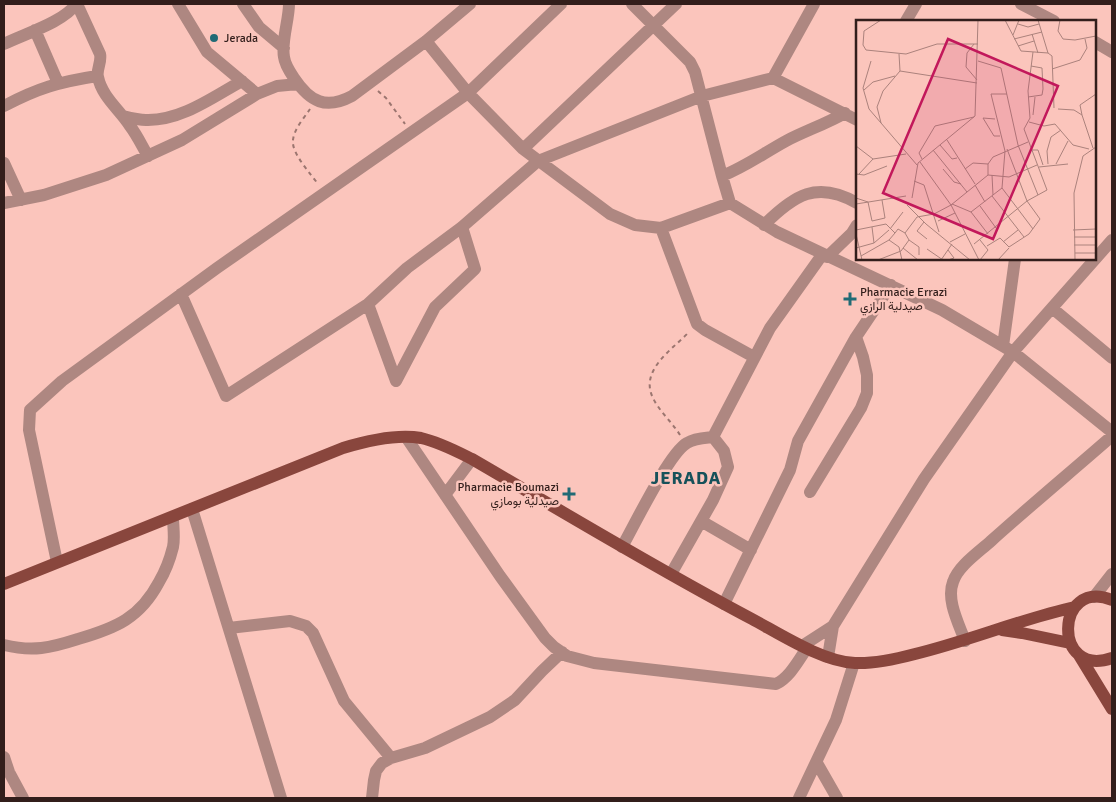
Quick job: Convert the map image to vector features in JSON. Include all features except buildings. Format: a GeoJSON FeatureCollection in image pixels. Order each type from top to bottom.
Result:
{"type":"FeatureCollection","features":[{"type":"Feature","properties":{"kind":"main road"},"geometry":{"type":"LineString","coordinates":[[4,584],[343,448],[364,442],[406,437],[427,439],[447,446],[472,459],[724,604],[804,647],[828,657],[854,663],[901,658],[965,641],[1034,617],[1075,607]]}},
{"type":"Feature","properties":{"kind":"main road"},"geometry":{"type":"LineString","coordinates":[[1112,600],[1105,597],[1094,597],[1084,600],[1075,607],[1067,624],[1067,634],[1074,648],[1112,709]]}},
{"type":"Feature","properties":{"kind":"main road"},"geometry":{"type":"LineString","coordinates":[[1000,630],[1034,635],[1074,648],[1086,658],[1095,661],[1105,661],[1112,658]]}},
{"type":"Feature","properties":{"kind":"street"},"geometry":{"type":"LineString","coordinates":[[4,44],[62,17],[72,10],[76,4]]}},
{"type":"Feature","properties":{"kind":"street"},"geometry":{"type":"LineString","coordinates":[[76,4],[100,54],[101,61],[97,76],[106,96],[123,116],[148,156]]}},
{"type":"Feature","properties":{"kind":"street"},"geometry":{"type":"LineString","coordinates":[[178,4],[207,52],[257,94]]}},
{"type":"Feature","properties":{"kind":"street"},"geometry":{"type":"LineString","coordinates":[[243,4],[259,27],[284,48]]}},
{"type":"Feature","properties":{"kind":"street"},"geometry":{"type":"LineString","coordinates":[[289,4],[284,48],[287,66],[298,84],[315,100],[324,103],[337,102],[352,96],[426,41],[467,5]]}},
{"type":"Feature","properties":{"kind":"street"},"geometry":{"type":"LineString","coordinates":[[57,562],[29,430],[30,410],[62,380],[181,294],[468,93],[561,4]]}},
{"type":"Feature","properties":{"kind":"street"},"geometry":{"type":"LineString","coordinates":[[632,4],[690,62],[695,72],[730,203],[764,225],[824,256],[891,285],[942,310],[1008,349],[1112,432]]}},
{"type":"Feature","properties":{"kind":"street"},"geometry":{"type":"LineString","coordinates":[[523,149],[676,4]]}},
{"type":"Feature","properties":{"kind":"street"},"geometry":{"type":"LineString","coordinates":[[773,78],[814,4]]}},
{"type":"Feature","properties":{"kind":"street"},"geometry":{"type":"LineString","coordinates":[[907,20],[916,4]]}},
{"type":"Feature","properties":{"kind":"street"},"geometry":{"type":"LineString","coordinates":[[1021,4],[1033,17],[1049,20]]}},
{"type":"Feature","properties":{"kind":"street"},"geometry":{"type":"LineString","coordinates":[[35,30],[58,83]]}},
{"type":"Feature","properties":{"kind":"street"},"geometry":{"type":"LineString","coordinates":[[426,41],[468,93],[523,149],[610,214],[635,225],[661,228],[730,203]]}},
{"type":"Feature","properties":{"kind":"street"},"geometry":{"type":"LineString","coordinates":[[1096,46],[1112,52]]}},
{"type":"Feature","properties":{"kind":"street"},"geometry":{"type":"LineString","coordinates":[[4,106],[32,92],[58,83],[97,76]]}},
{"type":"Feature","properties":{"kind":"street"},"geometry":{"type":"LineString","coordinates":[[181,294],[226,396],[368,304],[407,268],[462,227],[538,160],[702,96],[773,78],[853,115]]}},
{"type":"Feature","properties":{"kind":"street"},"geometry":{"type":"LineString","coordinates":[[123,116],[145,120],[158,120],[175,116],[192,109],[242,81]]}},
{"type":"Feature","properties":{"kind":"street"},"geometry":{"type":"LineString","coordinates":[[4,204],[82,184],[182,140],[257,94],[277,86],[298,84]]}},
{"type":"Feature","properties":{"kind":"street"},"geometry":{"type":"LineString","coordinates":[[722,176],[741,169],[788,140],[853,115]]}},
{"type":"Feature","properties":{"kind":"street"},"geometry":{"type":"LineString","coordinates":[[4,163],[21,200]]}},
{"type":"Feature","properties":{"kind":"street"},"geometry":{"type":"LineString","coordinates":[[764,225],[780,208],[808,192],[826,192],[856,203]]}},
{"type":"Feature","properties":{"kind":"street"},"geometry":{"type":"LineString","coordinates":[[713,437],[770,328],[824,256],[852,233],[856,226]]}},
{"type":"Feature","properties":{"kind":"street"},"geometry":{"type":"LineString","coordinates":[[368,304],[396,381],[435,308],[475,269],[462,227]]}},
{"type":"Feature","properties":{"kind":"street"},"geometry":{"type":"LineString","coordinates":[[661,228],[696,324],[754,357]]}},
{"type":"Feature","properties":{"kind":"street"},"geometry":{"type":"LineString","coordinates":[[1096,258],[1112,240]]}},
{"type":"Feature","properties":{"kind":"street"},"geometry":{"type":"LineString","coordinates":[[1008,349],[1015,260]]}},
{"type":"Feature","properties":{"kind":"street"},"geometry":{"type":"LineString","coordinates":[[406,437],[500,576],[545,638],[567,656],[594,663],[776,684],[788,675],[804,647],[833,626],[924,479],[1008,349],[1052,308],[1094,260]]}},
{"type":"Feature","properties":{"kind":"street"},"geometry":{"type":"LineString","coordinates":[[724,604],[790,470],[798,441],[856,337],[891,285]]}},
{"type":"Feature","properties":{"kind":"street"},"geometry":{"type":"LineString","coordinates":[[1052,308],[1112,358]]}},
{"type":"Feature","properties":{"kind":"street"},"geometry":{"type":"LineString","coordinates":[[810,492],[861,408],[867,393],[867,375],[856,337]]}},
{"type":"Feature","properties":{"kind":"street"},"geometry":{"type":"LineString","coordinates":[[965,641],[953,604],[951,593],[953,581],[964,566],[1112,436]]}},
{"type":"Feature","properties":{"kind":"street"},"geometry":{"type":"LineString","coordinates":[[622,547],[672,458],[685,444],[697,439],[713,437]]}},
{"type":"Feature","properties":{"kind":"street"},"geometry":{"type":"LineString","coordinates":[[671,574],[721,485],[728,467],[724,450],[713,437]]}},
{"type":"Feature","properties":{"kind":"street"},"geometry":{"type":"LineString","coordinates":[[445,495],[472,459]]}},
{"type":"Feature","properties":{"kind":"street"},"geometry":{"type":"LineString","coordinates":[[192,509],[281,798]]}},
{"type":"Feature","properties":{"kind":"street"},"geometry":{"type":"LineString","coordinates":[[4,645],[21,650],[54,647],[124,622],[151,598],[165,572],[173,546],[173,516]]}},
{"type":"Feature","properties":{"kind":"street"},"geometry":{"type":"LineString","coordinates":[[701,521],[750,550]]}},
{"type":"Feature","properties":{"kind":"street"},"geometry":{"type":"LineString","coordinates":[[1094,597],[1112,574]]}},
{"type":"Feature","properties":{"kind":"street"},"geometry":{"type":"LineString","coordinates":[[229,628],[285,622],[298,622],[306,626],[313,633],[344,701],[351,712],[391,758]]}},
{"type":"Feature","properties":{"kind":"street"},"geometry":{"type":"LineString","coordinates":[[828,657],[833,626]]}},
{"type":"Feature","properties":{"kind":"street"},"geometry":{"type":"LineString","coordinates":[[372,798],[376,772],[382,763],[391,758],[425,748],[490,717],[515,700],[562,652]]}},
{"type":"Feature","properties":{"kind":"street"},"geometry":{"type":"LineString","coordinates":[[799,798],[836,720],[854,663]]}},
{"type":"Feature","properties":{"kind":"street"},"geometry":{"type":"LineString","coordinates":[[4,757],[9,772],[23,798]]}},
{"type":"Feature","properties":{"kind":"street"},"geometry":{"type":"LineString","coordinates":[[817,763],[836,798]]}},
{"type":"Feature","properties":{"kind":"path"},"geometry":{"type":"LineString","coordinates":[[368,84],[386,98],[412,132]]}},
{"type":"Feature","properties":{"kind":"path"},"geometry":{"type":"LineString","coordinates":[[315,100],[295,132],[293,141],[294,150],[325,193]]}},
{"type":"Feature","properties":{"kind":"path"},"geometry":{"type":"LineString","coordinates":[[685,444],[652,397],[650,381],[656,364],[696,324]]}},
{"type":"Feature","properties":{"kind":"place","name":"Jerada"},"geometry":{"type":"Point","coordinates":[214,38]}},
{"type":"Feature","properties":{"kind":"place","name":"Pharmacie Errazi صيدلية الرازي"},"geometry":{"type":"Point","coordinates":[850,299]}},
{"type":"Feature","properties":{"kind":"place","name":"Pharmacie Boumazi صيدلية بومازي"},"geometry":{"type":"Point","coordinates":[569,494]}},
{"type":"Feature","properties":{"kind":"district","name":"JERADA"},"geometry":{"type":"Point","coordinates":[686,478]}}]}
